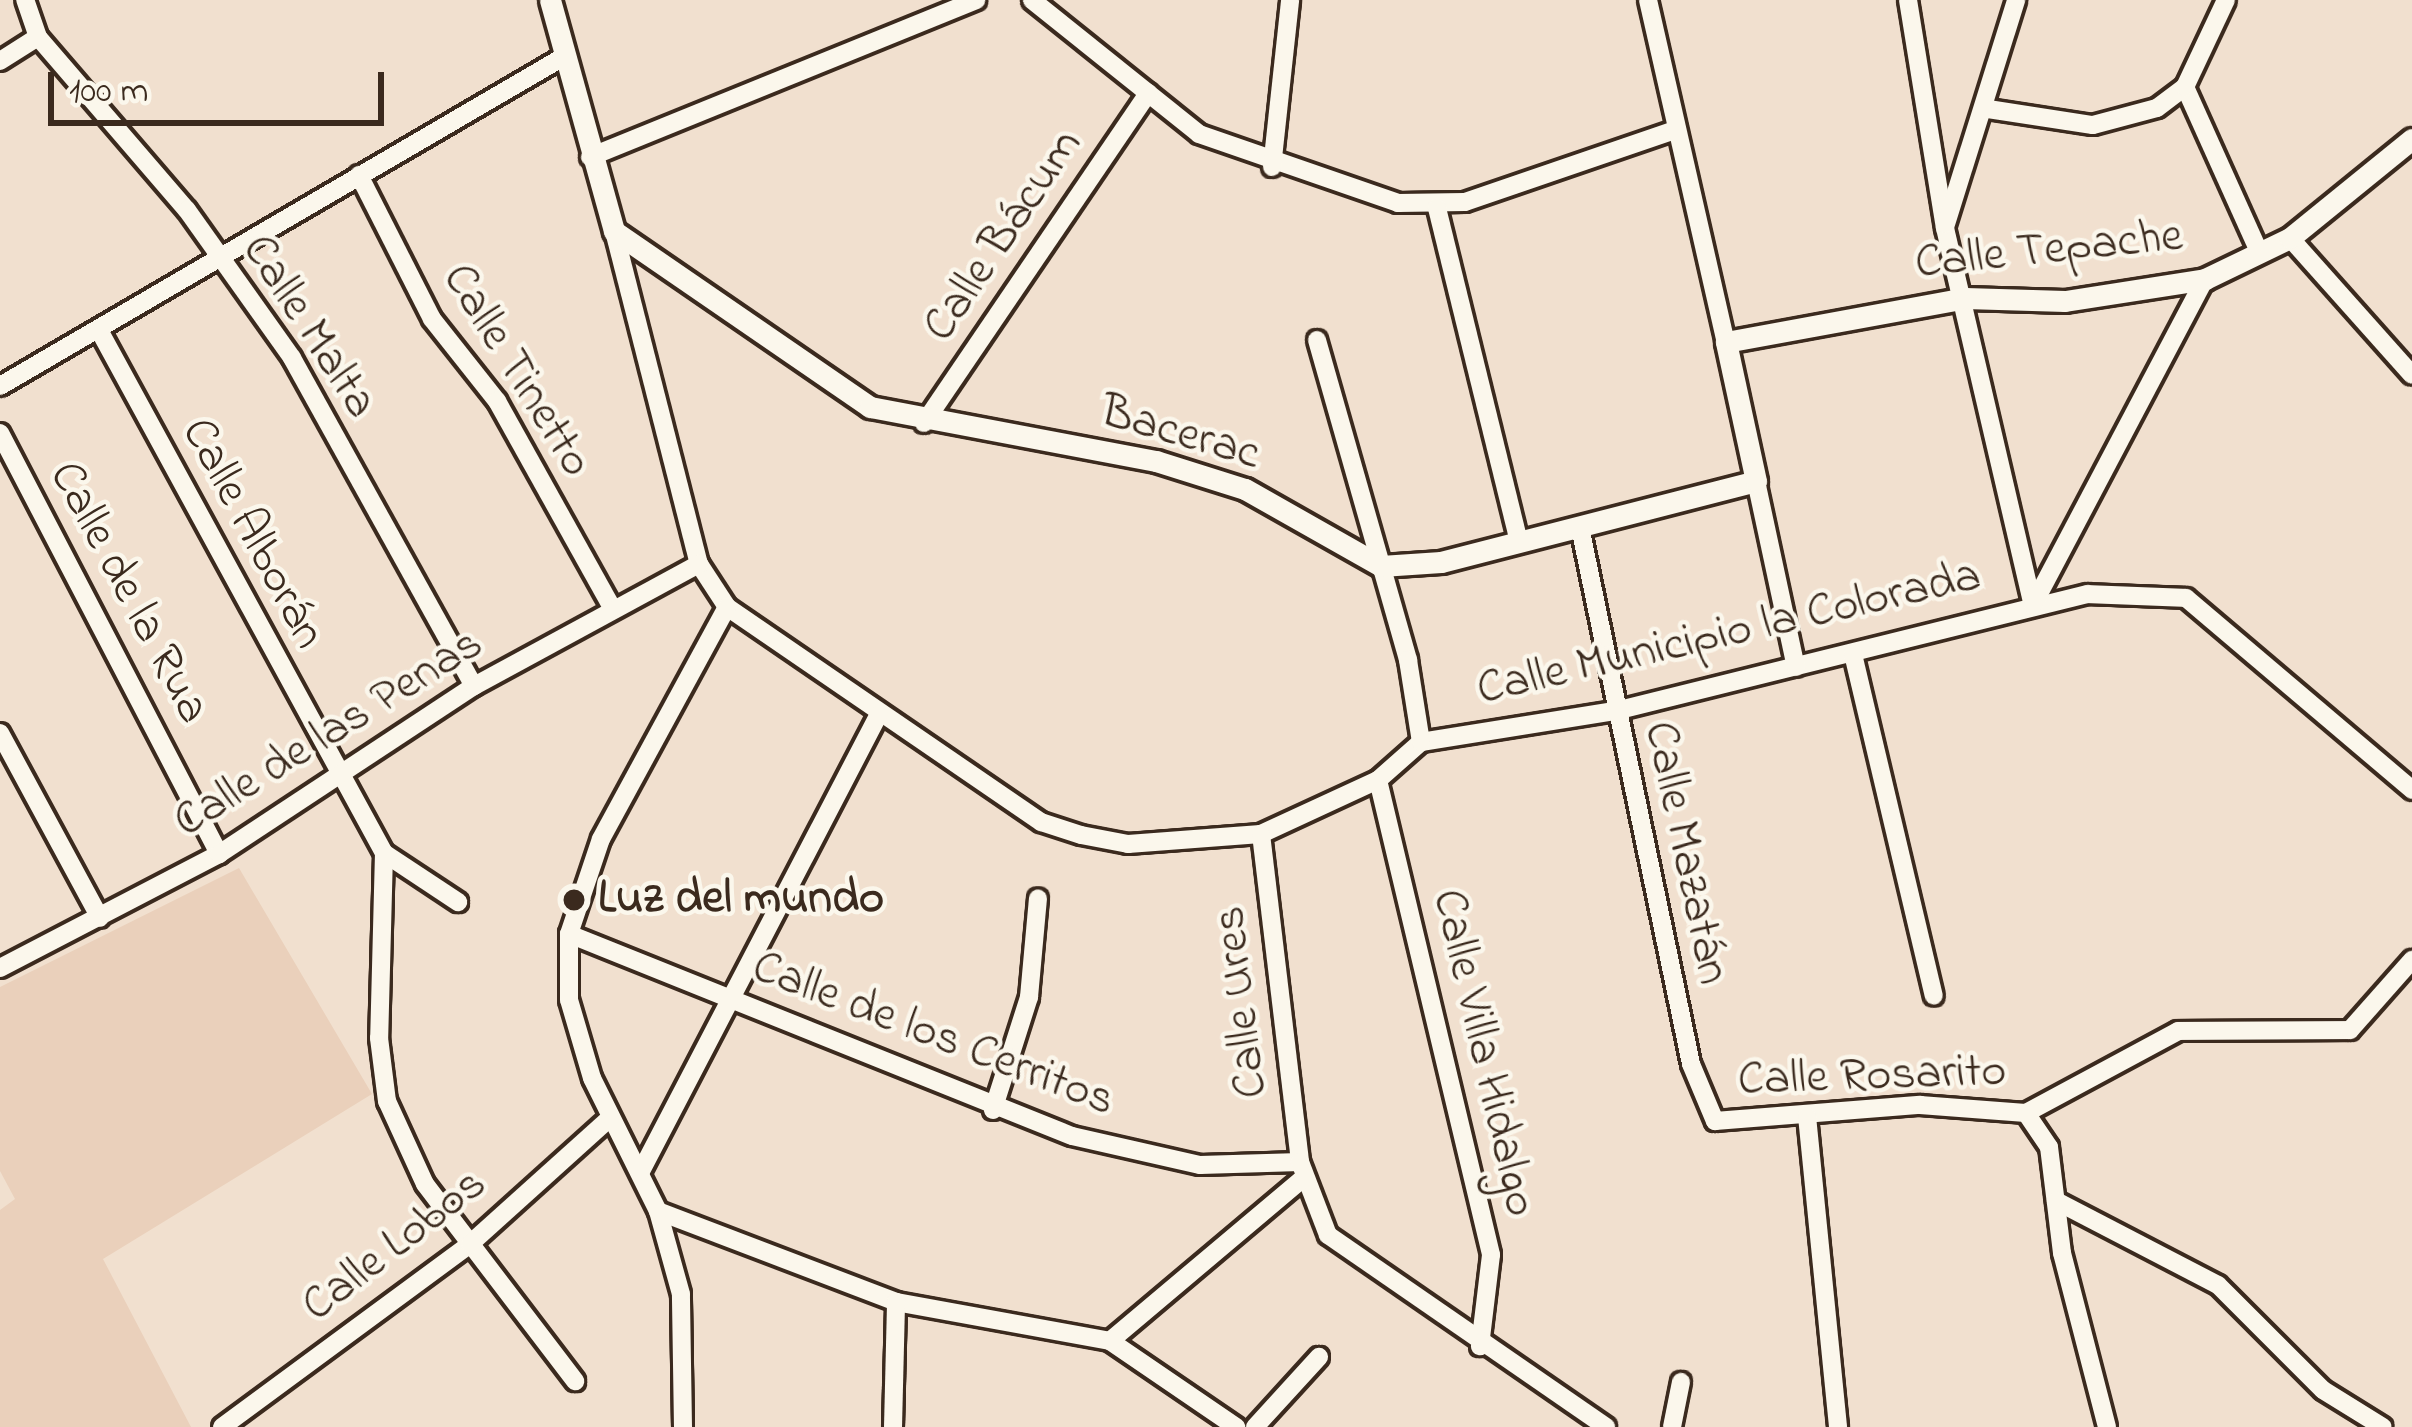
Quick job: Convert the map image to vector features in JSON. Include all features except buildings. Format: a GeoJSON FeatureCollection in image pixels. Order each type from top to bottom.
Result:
{"type":"FeatureCollection","features":[{"type":"Feature","properties":{"kind":"street","name":"Calle Malta"},"geometry":{"type":"LineString","coordinates":[[25,0],[38,37],[292,358],[474,686]]}},
{"type":"Feature","properties":{"kind":"street"},"geometry":{"type":"LineString","coordinates":[[550,0],[614,231]]}},
{"type":"Feature","properties":{"kind":"street"},"geometry":{"type":"LineString","coordinates":[[590,157],[976,0]]}},
{"type":"Feature","properties":{"kind":"street"},"geometry":{"type":"LineString","coordinates":[[1032,0],[1199,134],[1272,167],[1437,208],[1675,130]]}},
{"type":"Feature","properties":{"kind":"street"},"geometry":{"type":"LineString","coordinates":[[1272,167],[1290,0]]}},
{"type":"Feature","properties":{"kind":"street"},"geometry":{"type":"LineString","coordinates":[[1648,0],[1796,667]]}},
{"type":"Feature","properties":{"kind":"street"},"geometry":{"type":"LineString","coordinates":[[1908,0],[1945,228],[2033,604]]}},
{"type":"Feature","properties":{"kind":"street"},"geometry":{"type":"LineString","coordinates":[[1945,228],[1988,110],[2016,0]]}},
{"type":"Feature","properties":{"kind":"street"},"geometry":{"type":"LineString","coordinates":[[1988,110],[2093,125],[2185,87],[2226,0]]}},
{"type":"Feature","properties":{"kind":"street"},"geometry":{"type":"LineString","coordinates":[[0,61],[38,37]]}},
{"type":"Feature","properties":{"kind":"street"},"geometry":{"type":"LineString","coordinates":[[0,386],[566,56]]}},
{"type":"Feature","properties":{"kind":"street"},"geometry":{"type":"LineString","coordinates":[[2185,87],[2260,254]]}},
{"type":"Feature","properties":{"kind":"street","name":"Calle Bácum"},"geometry":{"type":"LineString","coordinates":[[924,423],[1148,93]]}},
{"type":"Feature","properties":{"kind":"street","name":"Calle Tepache"},"geometry":{"type":"LineString","coordinates":[[1726,342],[1965,298],[2065,302],[2205,279],[2290,238],[2412,139]]}},
{"type":"Feature","properties":{"kind":"street","name":"Calle Tinetto"},"geometry":{"type":"LineString","coordinates":[[359,175],[432,319],[497,401],[610,606]]}},
{"type":"Feature","properties":{"kind":"street"},"geometry":{"type":"LineString","coordinates":[[1437,208],[1519,543]]}},
{"type":"Feature","properties":{"kind":"street","name":"Bacerac"},"geometry":{"type":"LineString","coordinates":[[614,231],[869,407],[924,423],[1200,475],[1381,566]]}},
{"type":"Feature","properties":{"kind":"street","name":"Calle Municipio la Colorada"},"geometry":{"type":"LineString","coordinates":[[614,231],[699,564],[727,607],[879,714],[1081,836],[1128,844],[1261,834],[1378,780],[1421,742],[1615,711],[2033,604],[2186,598],[2412,790]]}},
{"type":"Feature","properties":{"kind":"street"},"geometry":{"type":"LineString","coordinates":[[2290,238],[2412,375]]}},
{"type":"Feature","properties":{"kind":"street","name":"Calle Municipio la Colorada"},"geometry":{"type":"LineString","coordinates":[[2033,604],[2205,279]]}},
{"type":"Feature","properties":{"kind":"street","name":"Calle Alborán"},"geometry":{"type":"LineString","coordinates":[[99,330],[336,774],[384,853]]}},
{"type":"Feature","properties":{"kind":"street"},"geometry":{"type":"LineString","coordinates":[[1317,340],[1381,566],[1421,742]]}},
{"type":"Feature","properties":{"kind":"street","name":"Calle de la Rua"},"geometry":{"type":"LineString","coordinates":[[0,433],[219,854]]}},
{"type":"Feature","properties":{"kind":"street"},"geometry":{"type":"LineString","coordinates":[[1381,566],[1519,543],[1756,481]]}},
{"type":"Feature","properties":{"kind":"street","name":"Calle Mazatán"},"geometry":{"type":"LineString","coordinates":[[1580,527],[1691,1064],[1715,1121]]}},
{"type":"Feature","properties":{"kind":"street","name":"Calle de las Penas"},"geometry":{"type":"LineString","coordinates":[[0,968],[219,854],[474,686],[610,606],[699,564]]}},
{"type":"Feature","properties":{"kind":"street"},"geometry":{"type":"LineString","coordinates":[[683,1427],[681,1294],[658,1210],[610,1118],[569,1000],[568,934],[601,839],[727,607]]}},
{"type":"Feature","properties":{"kind":"street"},"geometry":{"type":"LineString","coordinates":[[1853,653],[1934,996]]}},
{"type":"Feature","properties":{"kind":"street"},"geometry":{"type":"LineString","coordinates":[[640,1173],[879,714]]}},
{"type":"Feature","properties":{"kind":"street"},"geometry":{"type":"LineString","coordinates":[[0,733],[100,918]]}},
{"type":"Feature","properties":{"kind":"street","name":"Calle Villa Hidalgo"},"geometry":{"type":"LineString","coordinates":[[1378,780],[1491,1255],[1480,1346]]}},
{"type":"Feature","properties":{"kind":"street","name":"Calle Ures"},"geometry":{"type":"LineString","coordinates":[[1261,834],[1300,1171]]}},
{"type":"Feature","properties":{"kind":"street"},"geometry":{"type":"LineString","coordinates":[[384,853],[458,902]]}},
{"type":"Feature","properties":{"kind":"street"},"geometry":{"type":"LineString","coordinates":[[384,853],[388,1101],[425,1184],[575,1382]]}},
{"type":"Feature","properties":{"kind":"street"},"geometry":{"type":"LineString","coordinates":[[993,1110],[1029,997],[1038,898]]}},
{"type":"Feature","properties":{"kind":"street","name":"Calle de los Cerritos"},"geometry":{"type":"LineString","coordinates":[[568,934],[993,1110],[1200,1165],[1300,1171]]}},
{"type":"Feature","properties":{"kind":"street","name":"Calle Rosarito"},"geometry":{"type":"LineString","coordinates":[[1715,1121],[1920,1105],[2026,1113],[2178,1031],[2350,1030],[2412,959]]}},
{"type":"Feature","properties":{"kind":"street"},"geometry":{"type":"LineString","coordinates":[[2026,1113],[2049,1148],[2056,1201],[2107,1427]]}},
{"type":"Feature","properties":{"kind":"street"},"geometry":{"type":"LineString","coordinates":[[1807,1116],[1838,1427]]}},
{"type":"Feature","properties":{"kind":"street","name":"Calle Lobos"},"geometry":{"type":"LineString","coordinates":[[222,1427],[470,1244],[610,1118]]}},
{"type":"Feature","properties":{"kind":"street"},"geometry":{"type":"LineString","coordinates":[[1110,1341],[1300,1171],[1328,1235],[1480,1346],[1606,1427]]}},
{"type":"Feature","properties":{"kind":"street"},"geometry":{"type":"LineString","coordinates":[[2056,1201],[2218,1285],[2324,1390],[2383,1427]]}},
{"type":"Feature","properties":{"kind":"street"},"geometry":{"type":"LineString","coordinates":[[658,1210],[896,1302],[1110,1341],[1235,1427]]}},
{"type":"Feature","properties":{"kind":"street"},"geometry":{"type":"LineString","coordinates":[[892,1427],[896,1302]]}},
{"type":"Feature","properties":{"kind":"street"},"geometry":{"type":"LineString","coordinates":[[1255,1427],[1319,1357]]}},
{"type":"Feature","properties":{"kind":"street"},"geometry":{"type":"LineString","coordinates":[[1672,1427],[1682,1382]]}},
{"type":"Feature","properties":{"kind":"shaded area"},"geometry":{"type":"Polygon","coordinates":[[[239,868],[372,1094],[103,1259],[191,1427],[0,1427],[0,1210],[15,1199],[0,1171],[0,987],[239,868]]]}},
{"type":"Feature","properties":{"kind":"place","name":"Luz del mundo"},"geometry":{"type":"Point","coordinates":[574,900]}}]}
